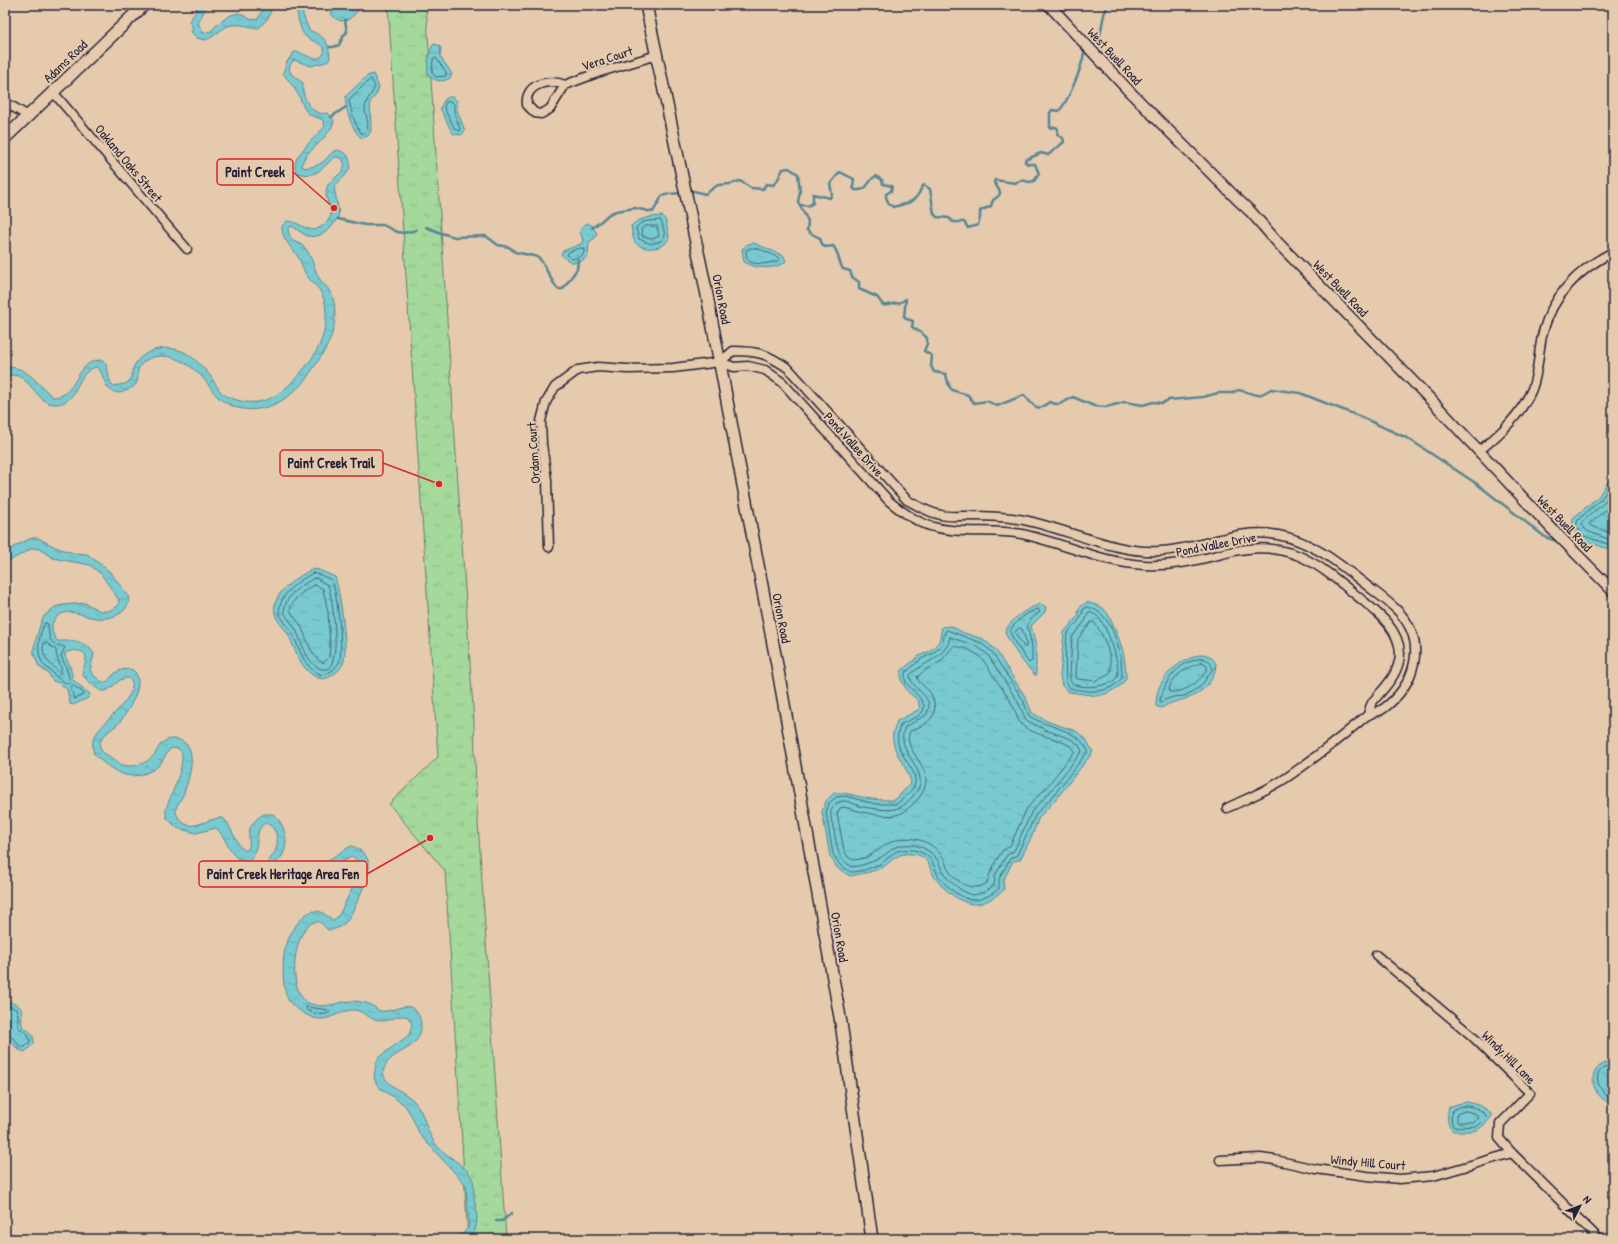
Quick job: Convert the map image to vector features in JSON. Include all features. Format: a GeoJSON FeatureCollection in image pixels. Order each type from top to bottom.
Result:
{"type":"FeatureCollection","features":[{"type":"Feature","properties":{"kind":"main road","name":"Adams Road"},"geometry":{"type":"LineString","coordinates":[[5,138],[144,5]]}},
{"type":"Feature","properties":{"kind":"main road","name":"Orion Road"},"geometry":{"type":"LineString","coordinates":[[646,5],[720,362],[777,665],[833,976],[872,1239]]}},
{"type":"Feature","properties":{"kind":"street","name":"West Buell Road"},"geometry":{"type":"LineString","coordinates":[[1049,5],[1130,92],[1251,212],[1279,244],[1613,591]]}},
{"type":"Feature","properties":{"kind":"street","name":"Vera Court"},"geometry":{"type":"LineString","coordinates":[[565,85],[560,83],[542,83],[537,85],[529,92],[527,97],[527,105],[535,113],[541,114],[550,109],[565,85],[657,54]]}},
{"type":"Feature","properties":{"kind":"street","name":"Oakland Oaks Street"},"geometry":{"type":"LineString","coordinates":[[53,92],[187,249]]}},
{"type":"Feature","properties":{"kind":"street"},"geometry":{"type":"LineString","coordinates":[[5,102],[28,116]]}},
{"type":"Feature","properties":{"kind":"street"},"geometry":{"type":"LineString","coordinates":[[1479,452],[1499,435],[1512,420],[1522,407],[1532,389],[1538,367],[1543,332],[1548,317],[1558,299],[1571,282],[1584,270],[1613,252]]}},
{"type":"Feature","properties":{"kind":"street","name":"Pond Vallee Drive"},"geometry":{"type":"LineString","coordinates":[[720,362],[733,351],[748,351],[770,356],[788,368],[907,500],[943,516],[1001,516],[1054,528],[1116,546],[1141,550],[1164,551],[1197,545],[1250,532],[1266,532],[1300,541],[1318,549],[1342,566],[1399,612],[1412,634],[1415,647],[1413,672],[1407,684],[1382,710],[1368,715],[1317,756],[1284,779],[1227,808]]}},
{"type":"Feature","properties":{"kind":"street"},"geometry":{"type":"LineString","coordinates":[[760,369],[762,354]]}},
{"type":"Feature","properties":{"kind":"street","name":"Pond Vallee Drive"},"geometry":{"type":"LineString","coordinates":[[720,362],[734,367],[748,366],[765,370],[782,382],[893,504],[904,514],[929,526],[953,531],[1002,531],[1050,541],[1116,561],[1141,565],[1167,565],[1206,558],[1252,547],[1266,547],[1280,550],[1315,563],[1377,612],[1391,627],[1398,640],[1400,654],[1397,667],[1390,680],[1372,702],[1368,715]]}},
{"type":"Feature","properties":{"kind":"street","name":"Ordam Court"},"geometry":{"type":"LineString","coordinates":[[549,547],[547,480],[542,444],[541,421],[546,402],[555,387],[578,370],[598,367],[627,369],[673,368],[720,362]]}},
{"type":"Feature","properties":{"kind":"street"},"geometry":{"type":"LineString","coordinates":[[798,399],[808,391]]}},
{"type":"Feature","properties":{"kind":"street"},"geometry":{"type":"LineString","coordinates":[[893,504],[903,495]]}},
{"type":"Feature","properties":{"kind":"street"},"geometry":{"type":"LineString","coordinates":[[1050,541],[1054,528]]}},
{"type":"Feature","properties":{"kind":"street","name":"Pond Vallee Drive"},"geometry":{"type":"LineString","coordinates":[[1164,551],[1167,565]]}},
{"type":"Feature","properties":{"kind":"street"},"geometry":{"type":"LineString","coordinates":[[1334,577],[1342,566]]}},
{"type":"Feature","properties":{"kind":"street","name":"Windy Hill Lane"},"geometry":{"type":"LineString","coordinates":[[1376,955],[1471,1035],[1530,1093],[1500,1124],[1499,1138],[1512,1153],[1599,1239]]}},
{"type":"Feature","properties":{"kind":"street","name":"Windy Hill Court"},"geometry":{"type":"LineString","coordinates":[[1220,1160],[1260,1158],[1323,1170],[1400,1179],[1433,1176],[1512,1153]]}},
{"type":"Feature","properties":{"kind":"green space"},"geometry":{"type":"Polygon","coordinates":[[[388,5],[426,5],[474,723],[476,793],[506,1239],[468,1239],[445,871],[389,804],[438,757],[388,5]]]}},
{"type":"Feature","properties":{"kind":"water"},"geometry":{"type":"Polygon","coordinates":[[[198,5],[207,5],[198,23],[203,33],[211,31],[220,22],[231,15],[239,13],[252,20],[258,19],[265,5],[273,5],[268,18],[259,28],[232,25],[204,40],[197,38],[191,32],[193,28],[189,21],[195,13],[198,5]]]}},
{"type":"Feature","properties":{"kind":"water"},"geometry":{"type":"Polygon","coordinates":[[[297,5],[303,5],[303,15],[309,30],[325,40],[329,48],[330,59],[326,62],[311,66],[294,60],[291,64],[290,70],[293,76],[303,83],[304,96],[309,105],[319,113],[328,113],[334,122],[331,129],[323,139],[304,159],[302,167],[318,165],[337,150],[347,155],[350,160],[347,173],[334,187],[339,214],[331,227],[323,234],[318,236],[308,236],[292,226],[288,229],[290,237],[303,246],[307,251],[319,278],[331,294],[334,305],[335,322],[333,330],[323,354],[308,376],[290,395],[279,402],[268,407],[243,409],[231,405],[219,398],[204,379],[185,363],[174,358],[163,356],[148,359],[142,363],[138,370],[138,379],[136,384],[130,389],[120,393],[108,388],[100,370],[96,367],[89,370],[80,381],[73,394],[62,403],[54,404],[47,402],[20,377],[13,375],[5,376],[5,368],[12,367],[19,369],[31,376],[53,397],[61,396],[72,386],[85,366],[92,362],[100,360],[106,364],[109,379],[113,386],[125,384],[130,381],[134,366],[144,355],[151,351],[167,348],[182,351],[199,363],[209,374],[219,390],[228,397],[245,402],[260,402],[267,400],[281,392],[293,381],[311,360],[323,337],[326,319],[325,303],[321,292],[306,274],[296,253],[287,243],[283,235],[282,226],[287,221],[291,221],[308,229],[315,230],[329,219],[331,214],[326,192],[330,182],[340,174],[344,168],[344,164],[343,160],[335,157],[315,173],[298,173],[295,168],[299,155],[304,148],[325,126],[322,119],[310,115],[304,109],[299,96],[283,73],[287,62],[294,52],[314,58],[321,57],[324,53],[323,47],[306,37],[302,31],[297,12],[297,5]]]}},
{"type":"Feature","properties":{"kind":"water"},"geometry":{"type":"Polygon","coordinates":[[[330,5],[359,5],[359,10],[348,20],[341,21],[332,15],[330,5]]]}},
{"type":"Feature","properties":{"kind":"water"},"geometry":{"type":"Polygon","coordinates":[[[434,44],[441,48],[440,56],[452,74],[447,80],[438,81],[428,75],[428,59],[434,44]]]}},
{"type":"Feature","properties":{"kind":"water"},"geometry":{"type":"Polygon","coordinates":[[[373,74],[379,87],[376,95],[370,102],[371,131],[368,136],[362,138],[355,131],[352,125],[346,106],[346,96],[367,76],[373,74]]]}},
{"type":"Feature","properties":{"kind":"water"},"geometry":{"type":"Polygon","coordinates":[[[453,97],[457,101],[457,110],[465,131],[461,135],[454,134],[452,132],[440,108],[445,99],[453,97]]]}},
{"type":"Feature","properties":{"kind":"water"},"geometry":{"type":"Polygon","coordinates":[[[662,216],[666,221],[669,234],[668,241],[660,247],[654,248],[638,245],[634,240],[631,226],[642,219],[662,216]]]}},
{"type":"Feature","properties":{"kind":"water"},"geometry":{"type":"Polygon","coordinates":[[[587,223],[592,225],[597,234],[594,239],[589,242],[588,255],[585,259],[578,262],[571,262],[561,254],[563,251],[581,244],[583,240],[580,232],[582,227],[587,223]]]}},
{"type":"Feature","properties":{"kind":"water"},"geometry":{"type":"Polygon","coordinates":[[[754,243],[784,256],[786,261],[777,266],[766,268],[754,266],[744,262],[742,249],[748,244],[754,243]]]}},
{"type":"Feature","properties":{"kind":"water"},"geometry":{"type":"Polygon","coordinates":[[[1613,478],[1613,551],[1581,539],[1572,528],[1573,518],[1598,497],[1609,480],[1613,478]]]}},
{"type":"Feature","properties":{"kind":"water"},"geometry":{"type":"Polygon","coordinates":[[[32,538],[38,538],[55,547],[73,553],[87,554],[109,571],[128,595],[127,606],[124,611],[114,616],[108,618],[96,618],[78,613],[67,612],[56,618],[52,624],[52,632],[57,641],[76,641],[88,646],[94,654],[90,670],[94,676],[102,682],[107,682],[117,672],[125,669],[131,669],[138,677],[137,691],[127,711],[120,722],[101,740],[100,747],[103,753],[123,765],[135,766],[149,759],[155,754],[160,745],[167,740],[175,739],[186,744],[191,753],[191,765],[189,778],[182,797],[177,805],[176,814],[185,824],[188,825],[223,818],[227,822],[240,847],[246,851],[249,846],[249,832],[253,824],[264,814],[273,814],[281,823],[286,839],[286,845],[282,856],[274,867],[278,874],[294,869],[312,870],[351,846],[361,851],[366,856],[369,862],[367,878],[356,904],[345,923],[337,928],[328,930],[322,923],[311,923],[304,930],[299,941],[296,955],[296,983],[300,994],[307,1002],[313,1005],[324,1006],[354,1001],[367,1003],[378,1010],[383,1011],[411,1007],[418,1014],[421,1029],[418,1037],[408,1048],[390,1060],[383,1073],[388,1082],[414,1101],[418,1106],[431,1137],[438,1147],[470,1174],[474,1186],[477,1218],[475,1231],[470,1239],[452,1239],[464,1233],[469,1226],[466,1185],[420,1135],[405,1105],[381,1089],[374,1078],[376,1063],[379,1057],[409,1035],[412,1024],[408,1017],[401,1016],[385,1021],[378,1021],[359,1011],[351,1010],[329,1018],[318,1019],[305,1014],[294,1007],[290,1003],[285,990],[283,961],[286,945],[292,932],[300,920],[310,912],[318,911],[334,920],[339,915],[359,875],[359,863],[351,857],[316,877],[287,881],[270,880],[263,874],[274,853],[277,845],[277,837],[274,829],[269,824],[265,823],[259,830],[256,847],[252,858],[248,861],[243,861],[233,854],[216,828],[196,833],[177,828],[167,818],[166,808],[180,772],[182,761],[182,753],[178,749],[170,749],[161,763],[153,770],[131,776],[124,775],[112,769],[94,754],[93,741],[96,734],[128,697],[132,689],[132,682],[128,678],[123,679],[108,690],[99,690],[82,674],[86,660],[85,655],[81,651],[67,652],[65,653],[65,656],[70,666],[73,680],[90,694],[88,698],[73,705],[70,704],[67,689],[59,683],[53,681],[48,673],[39,667],[34,654],[34,647],[44,616],[55,607],[85,603],[100,611],[109,611],[118,606],[119,600],[101,574],[90,565],[53,558],[39,549],[33,548],[5,563],[5,553],[32,538]]]}},
{"type":"Feature","properties":{"kind":"water"},"geometry":{"type":"Polygon","coordinates":[[[312,569],[319,570],[335,577],[343,621],[345,657],[343,664],[340,669],[330,677],[324,679],[313,675],[303,665],[288,634],[278,621],[275,613],[277,599],[286,586],[312,569]]]}},
{"type":"Feature","properties":{"kind":"water"},"geometry":{"type":"Polygon","coordinates":[[[1087,602],[1102,608],[1108,615],[1121,645],[1125,664],[1126,679],[1120,686],[1108,693],[1098,696],[1069,692],[1062,686],[1060,676],[1064,632],[1078,616],[1079,608],[1087,602]]]}},
{"type":"Feature","properties":{"kind":"water"},"geometry":{"type":"Polygon","coordinates":[[[1041,604],[1046,607],[1045,612],[1031,626],[1036,646],[1036,676],[1019,656],[1005,633],[1010,623],[1030,608],[1041,604]]]}},
{"type":"Feature","properties":{"kind":"water"},"geometry":{"type":"Polygon","coordinates":[[[951,626],[964,633],[983,639],[995,649],[1026,698],[1032,713],[1049,722],[1076,731],[1086,739],[1093,752],[1056,799],[1039,817],[1032,836],[1020,860],[1013,861],[1003,881],[1004,890],[990,900],[977,904],[968,903],[958,899],[943,887],[933,875],[928,863],[918,855],[899,855],[879,869],[850,876],[837,868],[830,856],[822,812],[826,801],[834,793],[845,793],[874,799],[895,800],[911,783],[894,746],[893,733],[897,721],[920,709],[918,700],[908,692],[901,680],[901,671],[919,656],[931,650],[939,642],[942,627],[951,626]]]}},
{"type":"Feature","properties":{"kind":"water"},"geometry":{"type":"Polygon","coordinates":[[[1203,654],[1210,656],[1216,663],[1213,675],[1206,686],[1191,697],[1170,703],[1162,708],[1156,706],[1159,687],[1170,672],[1185,661],[1203,654]]]}},
{"type":"Feature","properties":{"kind":"water"},"geometry":{"type":"Polygon","coordinates":[[[5,1000],[16,1004],[21,1008],[22,1026],[31,1032],[33,1036],[34,1043],[25,1052],[19,1050],[5,1036],[5,1000]]]}},
{"type":"Feature","properties":{"kind":"water"},"geometry":{"type":"Polygon","coordinates":[[[1613,1061],[1613,1105],[1597,1093],[1593,1080],[1598,1067],[1607,1062],[1613,1061]]]}},
{"type":"Feature","properties":{"kind":"water"},"geometry":{"type":"Polygon","coordinates":[[[1468,1102],[1485,1109],[1492,1116],[1479,1129],[1471,1131],[1453,1131],[1449,1126],[1448,1120],[1449,1107],[1468,1102]]]}},
{"type":"Feature","properties":{"kind":"waterway"},"geometry":{"type":"LineString","coordinates":[[1095,44],[1100,38],[1104,13],[1108,5]]}},
{"type":"Feature","properties":{"kind":"waterway"},"geometry":{"type":"LineString","coordinates":[[329,47],[339,45],[347,32],[345,20]]}},
{"type":"Feature","properties":{"kind":"waterway"},"geometry":{"type":"LineString","coordinates":[[801,205],[808,206],[813,203],[813,194],[830,198],[832,194],[830,184],[840,172],[854,179],[853,187],[855,190],[863,189],[876,176],[882,180],[883,184],[892,186],[891,191],[886,194],[886,197],[889,204],[893,207],[908,203],[917,197],[924,185],[930,189],[934,214],[937,217],[949,218],[953,222],[964,222],[968,228],[978,225],[980,211],[991,206],[993,200],[1000,194],[994,182],[995,180],[1015,183],[1022,180],[1029,182],[1034,181],[1039,174],[1035,164],[1028,164],[1025,160],[1041,153],[1048,155],[1064,142],[1063,138],[1057,135],[1058,129],[1056,127],[1050,128],[1050,113],[1052,110],[1059,111],[1071,92],[1078,75],[1084,53]]}},
{"type":"Feature","properties":{"kind":"waterway"},"geometry":{"type":"LineString","coordinates":[[331,117],[346,107]]}},
{"type":"Feature","properties":{"kind":"waterway"},"geometry":{"type":"LineString","coordinates":[[689,192],[694,191],[705,194],[718,185],[740,181],[751,188],[763,189],[766,184],[773,185],[777,181],[783,169],[789,168],[798,174],[800,192],[798,202],[808,221],[807,230],[820,238],[825,247],[833,246],[843,269],[850,271],[852,277],[859,282],[859,289],[877,297],[883,305],[899,303],[906,299],[904,316],[913,321],[912,327],[927,338],[927,344],[924,351],[932,356],[931,366],[934,372],[946,374],[950,388],[968,395],[974,403],[987,401],[997,406],[1024,395],[1033,405],[1038,408],[1049,402],[1059,404],[1073,397],[1094,406],[1106,407],[1125,402],[1143,405],[1153,402],[1162,403],[1169,400],[1203,397],[1218,393],[1232,393],[1238,390],[1255,395],[1271,389],[1300,393],[1361,417],[1409,439],[1477,484],[1545,537],[1559,542]]}},
{"type":"Feature","properties":{"kind":"waterway"},"geometry":{"type":"LineString","coordinates":[[592,228],[609,214],[616,211],[634,208],[653,212],[662,196],[682,193]]}},
{"type":"Feature","properties":{"kind":"waterway"},"geometry":{"type":"LineString","coordinates":[[338,219],[365,225],[383,225],[397,232],[404,233],[416,230]]}},
{"type":"Feature","properties":{"kind":"waterway"},"geometry":{"type":"LineString","coordinates":[[426,227],[455,237],[486,236],[498,245],[509,247],[515,252],[538,257],[558,289],[563,289],[577,269],[578,260]]}},
{"type":"Feature","properties":{"kind":"waterway"},"geometry":{"type":"LineString","coordinates":[[1567,534],[1574,528]]}},
{"type":"Feature","properties":{"kind":"waterway"},"geometry":{"type":"LineString","coordinates":[[496,1221],[502,1221],[512,1213]]}},
{"type":"Feature","properties":{"kind":"place","name":"Paint Creek"},"geometry":{"type":"Point","coordinates":[334,208]}},
{"type":"Feature","properties":{"kind":"place","name":"Paint Creek Trail"},"geometry":{"type":"Point","coordinates":[439,484]}},
{"type":"Feature","properties":{"kind":"place","name":"Paint Creek Heritage Area Fen"},"geometry":{"type":"Point","coordinates":[430,838]}}]}
